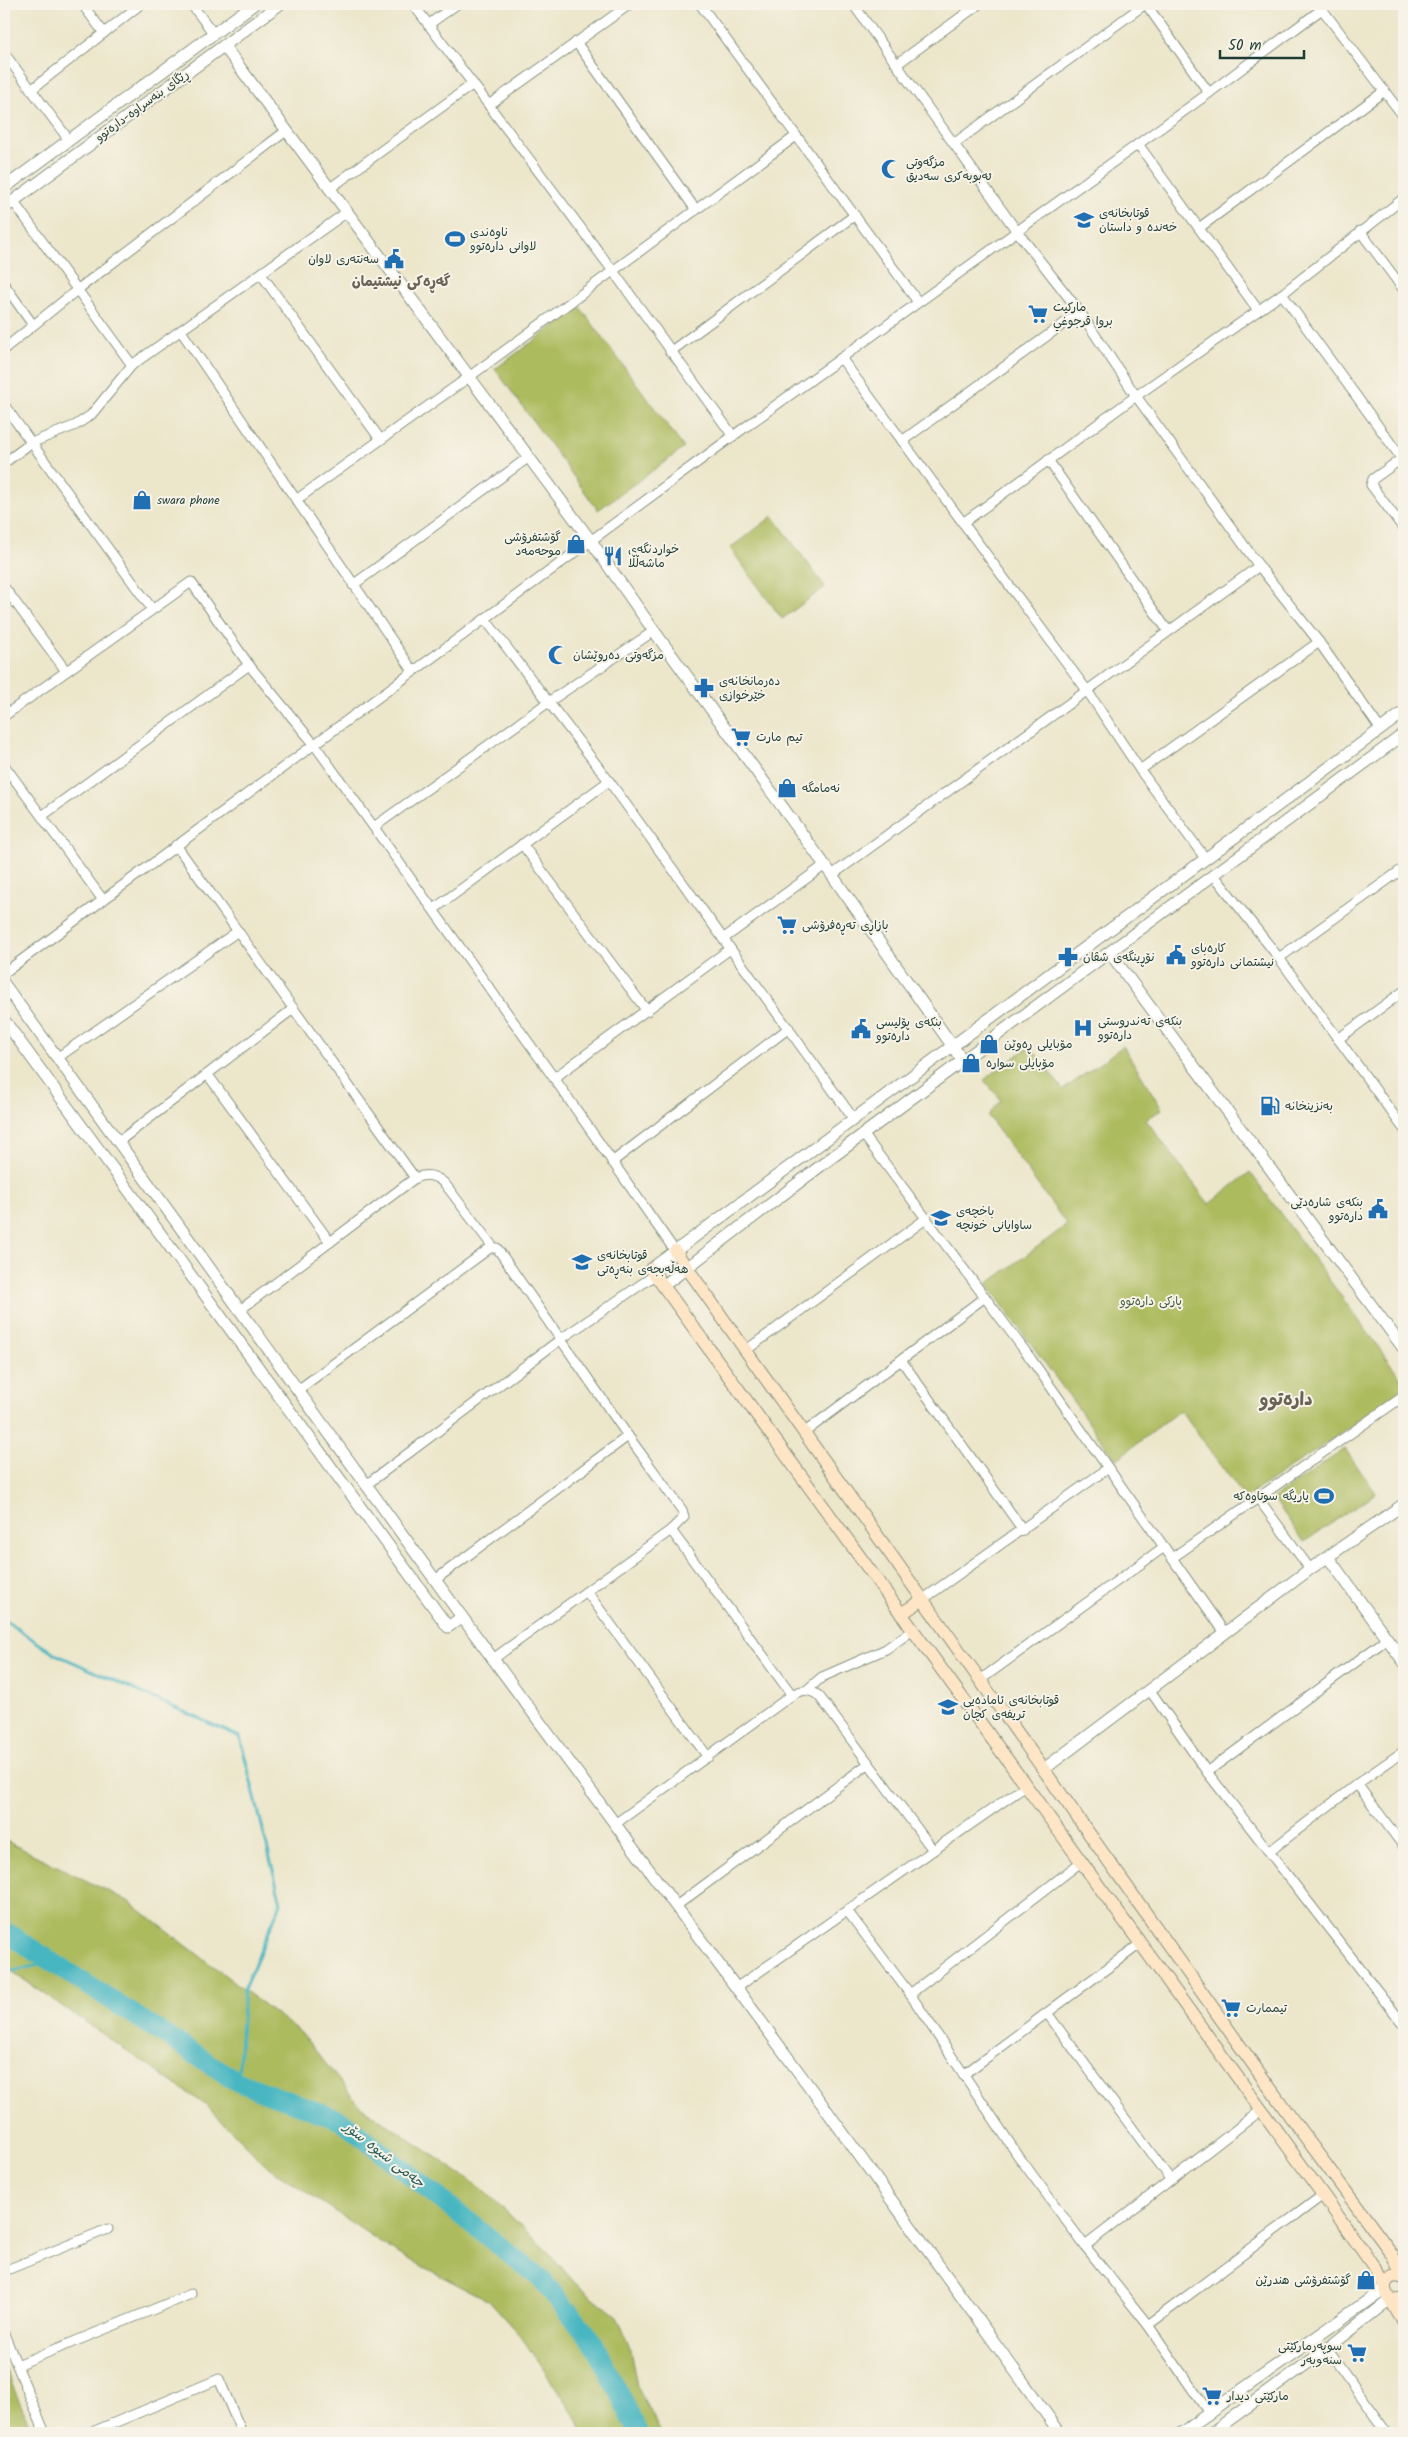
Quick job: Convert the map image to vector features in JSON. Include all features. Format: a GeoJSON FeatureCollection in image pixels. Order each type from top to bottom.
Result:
{"type":"FeatureCollection","features":[{"type":"Feature","properties":{"kind":"main road"},"geometry":{"type":"LineString","coordinates":[[675,1251],[1292,2119],[1392,2254],[1404,2279]]}},
{"type":"Feature","properties":{"kind":"main road"},"geometry":{"type":"LineString","coordinates":[[653,1272],[912,1630],[1027,1785],[1260,2111],[1323,2195],[1374,2267],[1404,2323]]}},
{"type":"Feature","properties":{"kind":"main road"},"geometry":{"type":"LineString","coordinates":[[901,1614],[922,1600]]}},
{"type":"Feature","properties":{"kind":"main road"},"geometry":{"type":"LineString","coordinates":[[1386,2291],[1391,2277],[1397,2276],[1404,2279]]}},
{"type":"Feature","properties":{"kind":"main road"},"geometry":{"type":"LineString","coordinates":[[1386,2291],[1399,2300],[1404,2298]]}},
{"type":"Feature","properties":{"kind":"street"},"geometry":{"type":"LineString","coordinates":[[82,4],[104,33]]}},
{"type":"Feature","properties":{"kind":"street"},"geometry":{"type":"LineString","coordinates":[[31,90],[141,4]]}},
{"type":"Feature","properties":{"kind":"street"},"geometry":{"type":"LineString","coordinates":[[191,4],[214,34]]}},
{"type":"Feature","properties":{"kind":"street","name":"ڕێگای بنەسراوە-دارەتوو"},"geometry":{"type":"LineString","coordinates":[[4,188],[254,4]]}},
{"type":"Feature","properties":{"kind":"street","name":"ڕێگای بنەسراوە-دارەتوو"},"geometry":{"type":"LineString","coordinates":[[4,208],[280,4]]}},
{"type":"Feature","properties":{"kind":"street"},"geometry":{"type":"LineString","coordinates":[[412,4],[613,271],[670,352],[733,436]]}},
{"type":"Feature","properties":{"kind":"street"},"geometry":{"type":"LineString","coordinates":[[428,25],[457,4]]}},
{"type":"Feature","properties":{"kind":"street"},"geometry":{"type":"LineString","coordinates":[[489,105],[630,4]]}},
{"type":"Feature","properties":{"kind":"street"},"geometry":{"type":"LineString","coordinates":[[700,4],[918,302]]}},
{"type":"Feature","properties":{"kind":"street"},"geometry":{"type":"LineString","coordinates":[[853,4],[1016,230],[1080,312],[1136,396],[1259,566],[1319,642],[1381,730]]}},
{"type":"Feature","properties":{"kind":"street"},"geometry":{"type":"LineString","coordinates":[[897,64],[979,4]]}},
{"type":"Feature","properties":{"kind":"street"},"geometry":{"type":"LineString","coordinates":[[954,143],[1146,4],[1209,93]]}},
{"type":"Feature","properties":{"kind":"street"},"geometry":{"type":"LineString","coordinates":[[4,973],[733,436],[1016,230],[1209,93],[1322,9],[1383,92],[1404,117]]}},
{"type":"Feature","properties":{"kind":"street"},"geometry":{"type":"LineString","coordinates":[[576,42],[696,210]]}},
{"type":"Feature","properties":{"kind":"street"},"geometry":{"type":"LineString","coordinates":[[224,46],[592,541],[654,631],[828,870],[963,1061]]}},
{"type":"Feature","properties":{"kind":"street"},"geometry":{"type":"LineString","coordinates":[[4,53],[69,140]]}},
{"type":"Feature","properties":{"kind":"street"},"geometry":{"type":"LineString","coordinates":[[329,188],[473,84]]}},
{"type":"Feature","properties":{"kind":"street"},"geometry":{"type":"LineString","coordinates":[[1199,228],[1383,92]]}},
{"type":"Feature","properties":{"kind":"street"},"geometry":{"type":"LineString","coordinates":[[4,349],[77,290],[286,131]]}},
{"type":"Feature","properties":{"kind":"street"},"geometry":{"type":"LineString","coordinates":[[296,500],[469,377],[796,136]]}},
{"type":"Feature","properties":{"kind":"street"},"geometry":{"type":"LineString","coordinates":[[1138,144],[1258,310]]}},
{"type":"Feature","properties":{"kind":"street"},"geometry":{"type":"LineString","coordinates":[[963,523],[1136,396],[1282,294],[1404,198]]}},
{"type":"Feature","properties":{"kind":"street"},"geometry":{"type":"LineString","coordinates":[[14,200],[132,365]]}},
{"type":"Feature","properties":{"kind":"street"},"geometry":{"type":"LineString","coordinates":[[4,463],[31,443],[76,425],[91,415],[132,365],[347,212]]}},
{"type":"Feature","properties":{"kind":"street"},"geometry":{"type":"LineString","coordinates":[[670,352],[855,215]]}},
{"type":"Feature","properties":{"kind":"street"},"geometry":{"type":"LineString","coordinates":[[1360,231],[1404,290]]}},
{"type":"Feature","properties":{"kind":"street"},"geometry":{"type":"LineString","coordinates":[[261,274],[380,439]]}},
{"type":"Feature","properties":{"kind":"street"},"geometry":{"type":"LineString","coordinates":[[4,284],[33,325]]}},
{"type":"Feature","properties":{"kind":"street"},"geometry":{"type":"LineString","coordinates":[[1282,294],[1403,458],[1373,479],[1371,485],[1404,529]]}},
{"type":"Feature","properties":{"kind":"street"},"geometry":{"type":"LineString","coordinates":[[902,442],[1080,312]]}},
{"type":"Feature","properties":{"kind":"street"},"geometry":{"type":"LineString","coordinates":[[182,331],[412,671]]}},
{"type":"Feature","properties":{"kind":"street"},"geometry":{"type":"LineString","coordinates":[[841,358],[1086,689],[1140,770],[1205,858]]}},
{"type":"Feature","properties":{"kind":"street"},"geometry":{"type":"LineString","coordinates":[[4,406],[152,609]]}},
{"type":"Feature","properties":{"kind":"street"},"geometry":{"type":"LineString","coordinates":[[353,585],[529,457]]}},
{"type":"Feature","properties":{"kind":"street"},"geometry":{"type":"LineString","coordinates":[[1048,460],[1168,630]]}},
{"type":"Feature","properties":{"kind":"street"},"geometry":{"type":"LineString","coordinates":[[723,939],[828,870],[1259,566]]}},
{"type":"Feature","properties":{"kind":"street"},"geometry":{"type":"LineString","coordinates":[[4,716],[191,582],[249,665],[314,744],[434,909],[675,1251]]}},
{"type":"Feature","properties":{"kind":"street"},"geometry":{"type":"LineString","coordinates":[[4,587],[66,671]]}},
{"type":"Feature","properties":{"kind":"street"},"geometry":{"type":"LineString","coordinates":[[485,619],[550,701],[609,781],[853,1118]]}},
{"type":"Feature","properties":{"kind":"street"},"geometry":{"type":"LineString","coordinates":[[374,827],[550,701],[654,631]]}},
{"type":"Feature","properties":{"kind":"street"},"geometry":{"type":"LineString","coordinates":[[1140,770],[1319,642]]}},
{"type":"Feature","properties":{"kind":"street"},"geometry":{"type":"LineString","coordinates":[[42,816],[249,665]]}},
{"type":"Feature","properties":{"kind":"street"},"geometry":{"type":"LineString","coordinates":[[366,1485],[560,1339],[653,1272],[675,1251],[853,1118],[953,1047],[1404,712]]}},
{"type":"Feature","properties":{"kind":"street"},"geometry":{"type":"LineString","coordinates":[[663,1286],[903,1104],[1110,953],[1404,734]]}},
{"type":"Feature","properties":{"kind":"street"},"geometry":{"type":"LineString","coordinates":[[4,765],[103,900]]}},
{"type":"Feature","properties":{"kind":"street"},"geometry":{"type":"LineString","coordinates":[[434,909],[609,781]]}},
{"type":"Feature","properties":{"kind":"street"},"geometry":{"type":"LineString","coordinates":[[522,844],[647,1011]]}},
{"type":"Feature","properties":{"kind":"street"},"geometry":{"type":"LineString","coordinates":[[176,845],[415,1178]]}},
{"type":"Feature","properties":{"kind":"street"},"geometry":{"type":"LineString","coordinates":[[1279,958],[1404,868]]}},
{"type":"Feature","properties":{"kind":"street"},"geometry":{"type":"LineString","coordinates":[[1214,875],[1279,958],[1404,1129]]}},
{"type":"Feature","properties":{"kind":"street"},"geometry":{"type":"LineString","coordinates":[[57,1058],[238,931]]}},
{"type":"Feature","properties":{"kind":"street"},"geometry":{"type":"LineString","coordinates":[[1098,938],[1108,936],[1112,941],[1110,953],[1404,1349]]}},
{"type":"Feature","properties":{"kind":"street"},"geometry":{"type":"LineString","coordinates":[[554,1078],[730,949]]}},
{"type":"Feature","properties":{"kind":"street"},"geometry":{"type":"LineString","coordinates":[[4,984],[435,1580],[676,1906],[1060,2433]]}},
{"type":"Feature","properties":{"kind":"street"},"geometry":{"type":"LineString","coordinates":[[1338,1039],[1404,992]]}},
{"type":"Feature","properties":{"kind":"street"},"geometry":{"type":"LineString","coordinates":[[118,1142],[293,1010]]}},
{"type":"Feature","properties":{"kind":"street"},"geometry":{"type":"LineString","coordinates":[[4,1020],[448,1626],[462,1617]]}},
{"type":"Feature","properties":{"kind":"street"},"geometry":{"type":"LineString","coordinates":[[612,1162],[789,1028]]}},
{"type":"Feature","properties":{"kind":"street"},"geometry":{"type":"LineString","coordinates":[[208,1075],[330,1242]]}},
{"type":"Feature","properties":{"kind":"street"},"geometry":{"type":"LineString","coordinates":[[893,1091],[903,1104]]}},
{"type":"Feature","properties":{"kind":"street"},"geometry":{"type":"LineString","coordinates":[[66,1107],[83,1095]]}},
{"type":"Feature","properties":{"kind":"street"},"geometry":{"type":"LineString","coordinates":[[863,1134],[927,1218],[1225,1632]]}},
{"type":"Feature","properties":{"kind":"street"},"geometry":{"type":"LineString","coordinates":[[240,1310],[415,1178],[428,1175],[440,1179],[493,1247],[497,1248],[682,1510],[684,1517],[671,1530],[493,1659]]}},
{"type":"Feature","properties":{"kind":"street"},"geometry":{"type":"LineString","coordinates":[[745,1351],[927,1218]]}},
{"type":"Feature","properties":{"kind":"street"},"geometry":{"type":"LineString","coordinates":[[298,1390],[493,1247]]}},
{"type":"Feature","properties":{"kind":"street"},"geometry":{"type":"LineString","coordinates":[[805,1432],[984,1297]]}},
{"type":"Feature","properties":{"kind":"street"},"geometry":{"type":"LineString","coordinates":[[901,1360],[1024,1530]]}},
{"type":"Feature","properties":{"kind":"street"},"geometry":{"type":"LineString","coordinates":[[1172,1558],[1404,1396]]}},
{"type":"Feature","properties":{"kind":"street"},"geometry":{"type":"LineString","coordinates":[[435,1580],[628,1436]]}},
{"type":"Feature","properties":{"kind":"street"},"geometry":{"type":"LineString","coordinates":[[922,1600],[1024,1530],[1108,1469]]}},
{"type":"Feature","properties":{"kind":"street"},"geometry":{"type":"LineString","coordinates":[[1258,1498],[1310,1569]]}},
{"type":"Feature","properties":{"kind":"street"},"geometry":{"type":"LineString","coordinates":[[1044,1768],[1310,1569],[1404,1504]]}},
{"type":"Feature","properties":{"kind":"street"},"geometry":{"type":"LineString","coordinates":[[671,1530],[792,1695]]}},
{"type":"Feature","properties":{"kind":"street"},"geometry":{"type":"LineString","coordinates":[[980,1680],[1164,1547]]}},
{"type":"Feature","properties":{"kind":"street"},"geometry":{"type":"LineString","coordinates":[[1328,1557],[1404,1662]]}},
{"type":"Feature","properties":{"kind":"street"},"geometry":{"type":"LineString","coordinates":[[587,1592],[708,1757]]}},
{"type":"Feature","properties":{"kind":"street"},"geometry":{"type":"LineString","coordinates":[[615,1824],[792,1695],[807,1690],[822,1677],[886,1649],[912,1630]]}},
{"type":"Feature","properties":{"kind":"street"},"geometry":{"type":"LineString","coordinates":[[1207,1772],[1387,1639]]}},
{"type":"Feature","properties":{"kind":"street"},"geometry":{"type":"LineString","coordinates":[[1149,1689],[1207,1772],[1401,2015],[1404,2025]]}},
{"type":"Feature","properties":{"kind":"street"},"geometry":{"type":"LineString","coordinates":[[807,1690],[819,1696],[933,1850]]}},
{"type":"Feature","properties":{"kind":"street"},"geometry":{"type":"LineString","coordinates":[[1270,1851],[1356,1784],[1404,1751]]}},
{"type":"Feature","properties":{"kind":"street"},"geometry":{"type":"LineString","coordinates":[[676,1906],[868,1764]]}},
{"type":"Feature","properties":{"kind":"street"},"geometry":{"type":"LineString","coordinates":[[1356,1784],[1404,1848]]}},
{"type":"Feature","properties":{"kind":"street"},"geometry":{"type":"LineString","coordinates":[[736,1988],[848,1912],[1027,1785]]}},
{"type":"Feature","properties":{"kind":"street"},"geometry":{"type":"LineString","coordinates":[[910,1994],[1081,1862]]}},
{"type":"Feature","properties":{"kind":"street"},"geometry":{"type":"LineString","coordinates":[[848,1912],[910,1994],[963,2074],[1085,2246],[1148,2325],[1209,2413]]}},
{"type":"Feature","properties":{"kind":"street"},"geometry":{"type":"LineString","coordinates":[[963,2074],[1140,1944]]}},
{"type":"Feature","properties":{"kind":"street"},"geometry":{"type":"LineString","coordinates":[[1047,2013],[1170,2178]]}},
{"type":"Feature","properties":{"kind":"street"},"geometry":{"type":"LineString","coordinates":[[1085,2246],[1170,2178],[1260,2111]]}},
{"type":"Feature","properties":{"kind":"street"},"geometry":{"type":"LineString","coordinates":[[1148,2325],[1323,2195]]}},
{"type":"Feature","properties":{"kind":"street"},"geometry":{"type":"LineString","coordinates":[[4,2272],[108,2228]]}},
{"type":"Feature","properties":{"kind":"street"},"geometry":{"type":"LineString","coordinates":[[1210,2433],[1327,2349],[1386,2291]]}},
{"type":"Feature","properties":{"kind":"street"},"geometry":{"type":"LineString","coordinates":[[1180,2433],[1386,2291]]}},
{"type":"Feature","properties":{"kind":"street"},"geometry":{"type":"LineString","coordinates":[[17,2365],[191,2294]]}},
{"type":"Feature","properties":{"kind":"street"},"geometry":{"type":"LineString","coordinates":[[4,2334],[45,2433]]}},
{"type":"Feature","properties":{"kind":"street"},"geometry":{"type":"LineString","coordinates":[[1327,2349],[1388,2433]]}},
{"type":"Feature","properties":{"kind":"street"},"geometry":{"type":"LineString","coordinates":[[90,2433],[219,2379],[242,2433]]}},
{"type":"Feature","properties":{"kind":"green space"},"geometry":{"type":"Polygon","coordinates":[[[580,307],[684,448],[598,510],[495,369],[580,307]]]}},
{"type":"Feature","properties":{"kind":"green space"},"geometry":{"type":"Polygon","coordinates":[[[773,516],[825,587],[782,619],[730,548],[773,516]]]}},
{"type":"Feature","properties":{"kind":"green space","name":"پارکی دارەتوو"},"geometry":{"type":"Polygon","coordinates":[[[1030,1046],[1063,1090],[1123,1046],[1162,1109],[1146,1120],[1209,1204],[1250,1172],[1404,1382],[1404,1391],[1245,1498],[1180,1410],[1116,1460],[987,1284],[1067,1225],[988,1116],[1001,1100],[984,1080],[1030,1046]]]}},
{"type":"Feature","properties":{"kind":"green space","name":"یاریگە سوتاوەکە"},"geometry":{"type":"Polygon","coordinates":[[[1345,1449],[1376,1493],[1304,1542],[1273,1498],[1345,1449]]]}},
{"type":"Feature","properties":{"kind":"green space"},"geometry":{"type":"Polygon","coordinates":[[[4,1840],[128,1901],[302,2034],[359,2105],[483,2189],[551,2255],[575,2283],[617,2316],[629,2345],[637,2386],[661,2433],[582,2433],[578,2420],[522,2338],[489,2301],[397,2253],[264,2164],[207,2106],[4,1966],[4,1840]]]}},
{"type":"Feature","properties":{"kind":"green space"},"geometry":{"type":"Polygon","coordinates":[[[4,2366],[33,2433],[4,2433],[4,2366]]]}},
{"type":"Feature","properties":{"kind":"waterway"},"geometry":{"type":"LineString","coordinates":[[4,1620],[53,1653],[240,1737],[281,1903],[244,1989],[238,2082]]}},
{"type":"Feature","properties":{"kind":"waterway","name":"چەمی شیوە سۆر"},"geometry":{"type":"LineString","coordinates":[[4,1931],[238,2082],[342,2121],[541,2279],[592,2340],[639,2433]]}},
{"type":"Feature","properties":{"kind":"waterway"},"geometry":{"type":"LineString","coordinates":[[4,1973],[52,1962]]}},
{"type":"Feature","properties":{"kind":"place","name":"مزگەوتی ئەبوبەکری سەدیق"},"geometry":{"type":"Point","coordinates":[891,169]}},
{"type":"Feature","properties":{"kind":"place","name":"قوتابخانەی خەندە و داستان"},"geometry":{"type":"Point","coordinates":[1084,220]}},
{"type":"Feature","properties":{"kind":"place","name":"ناوەندی لاوانی دارەتوو"},"geometry":{"type":"Point","coordinates":[455,239]}},
{"type":"Feature","properties":{"kind":"place","name":"سەنتەری لاوان"},"geometry":{"type":"Point","coordinates":[394,259]}},
{"type":"Feature","properties":{"kind":"place","name":"ماركيت بروا قرجوغي"},"geometry":{"type":"Point","coordinates":[1038,314]}},
{"type":"Feature","properties":{"kind":"place","name":"swara phone"},"geometry":{"type":"Point","coordinates":[142,500]}},
{"type":"Feature","properties":{"kind":"place","name":"گۆشتفرۆشی موحەمەد"},"geometry":{"type":"Point","coordinates":[576,544]}},
{"type":"Feature","properties":{"kind":"place","name":"خواردنگەی ماشەڵڵا"},"geometry":{"type":"Point","coordinates":[613,556]}},
{"type":"Feature","properties":{"kind":"place","name":"مزگەوتی دەروێشان"},"geometry":{"type":"Point","coordinates":[558,655]}},
{"type":"Feature","properties":{"kind":"place","name":"دەرمانخانەی خێرخوازی"},"geometry":{"type":"Point","coordinates":[704,688]}},
{"type":"Feature","properties":{"kind":"place","name":"تیم مارت"},"geometry":{"type":"Point","coordinates":[741,737]}},
{"type":"Feature","properties":{"kind":"place","name":"نەمامگە"},"geometry":{"type":"Point","coordinates":[787,788]}},
{"type":"Feature","properties":{"kind":"place","name":"بازاڕی تەڕەفرۆشی"},"geometry":{"type":"Point","coordinates":[787,925]}},
{"type":"Feature","properties":{"kind":"place","name":"کارەبای نیشتمانی دارەتوو"},"geometry":{"type":"Point","coordinates":[1176,955]}},
{"type":"Feature","properties":{"kind":"place","name":"نۆڕینگەی شڤان"},"geometry":{"type":"Point","coordinates":[1068,957]}},
{"type":"Feature","properties":{"kind":"place","name":"بنکەی تەندروستی دارەتوو"},"geometry":{"type":"Point","coordinates":[1083,1028]}},
{"type":"Feature","properties":{"kind":"place","name":"بنکەی پۆلیسی دارەتوو"},"geometry":{"type":"Point","coordinates":[861,1029]}},
{"type":"Feature","properties":{"kind":"place","name":"مۆبایلی ڕەوێن"},"geometry":{"type":"Point","coordinates":[989,1044]}},
{"type":"Feature","properties":{"kind":"place","name":"مۆبایلی سوارە"},"geometry":{"type":"Point","coordinates":[971,1063]}},
{"type":"Feature","properties":{"kind":"place","name":"بەنزینخانە"},"geometry":{"type":"Point","coordinates":[1270,1106]}},
{"type":"Feature","properties":{"kind":"place","name":"بنکەی شارەدێی دارەتوو"},"geometry":{"type":"Point","coordinates":[1378,1209]}},
{"type":"Feature","properties":{"kind":"place","name":"باخچەی ساوایانی خونچە"},"geometry":{"type":"Point","coordinates":[941,1218]}},
{"type":"Feature","properties":{"kind":"place","name":"قوتابخانەی هەڵەبجەی بنەڕەتی"},"geometry":{"type":"Point","coordinates":[582,1262]}},
{"type":"Feature","properties":{"kind":"place","name":"یاریگە سوتاوەکە"},"geometry":{"type":"Point","coordinates":[1324,1496]}},
{"type":"Feature","properties":{"kind":"place","name":"قوتابخانەی ئامادەیی تریفەی کچان"},"geometry":{"type":"Point","coordinates":[948,1707]}},
{"type":"Feature","properties":{"kind":"place","name":"تیممارت"},"geometry":{"type":"Point","coordinates":[1231,2008]}},
{"type":"Feature","properties":{"kind":"place","name":"گۆشتفرۆشی هندرێن"},"geometry":{"type":"Point","coordinates":[1366,2280]}},
{"type":"Feature","properties":{"kind":"place","name":"سوپەرمارکێتی سنەوبەر"},"geometry":{"type":"Point","coordinates":[1357,2353]}},
{"type":"Feature","properties":{"kind":"place","name":"مارکێتی دیدار"},"geometry":{"type":"Point","coordinates":[1212,2396]}},
{"type":"Feature","properties":{"kind":"district","name":"گەڕەکی نیشتیمان"},"geometry":{"type":"Point","coordinates":[401,282]}},
{"type":"Feature","properties":{"kind":"district","name":"دارەتوو"},"geometry":{"type":"Point","coordinates":[1286,1400]}}]}
